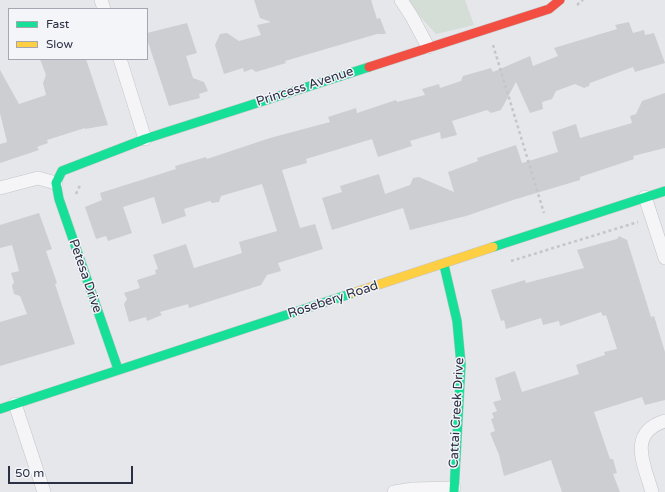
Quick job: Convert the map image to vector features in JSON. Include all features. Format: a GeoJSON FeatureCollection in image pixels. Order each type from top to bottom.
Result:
{"type":"FeatureCollection","features":[{"type":"Feature","properties":{"kind":"street"},"geometry":{"type":"LineString","coordinates":[[401,0],[428,47]]}},
{"type":"Feature","properties":{"kind":"street","name":"Princess Avenue"},"geometry":{"type":"LineString","coordinates":[[56,182],[62,171],[66,168],[145,139],[549,9],[560,0]]}},
{"type":"Feature","properties":{"kind":"street"},"geometry":{"type":"LineString","coordinates":[[120,60],[145,139]]}},
{"type":"Feature","properties":{"kind":"street"},"geometry":{"type":"LineString","coordinates":[[0,188],[38,178],[56,182]]}},
{"type":"Feature","properties":{"kind":"street","name":"Petesa Drive"},"geometry":{"type":"LineString","coordinates":[[56,182],[59,199],[118,369]]}},
{"type":"Feature","properties":{"kind":"street","name":"Rosebery Road"},"geometry":{"type":"LineString","coordinates":[[0,409],[118,369],[665,191]]}},
{"type":"Feature","properties":{"kind":"street"},"geometry":{"type":"LineString","coordinates":[[645,197],[665,258]]}},
{"type":"Feature","properties":{"kind":"street","name":"Cattai Creek Drive"},"geometry":{"type":"LineString","coordinates":[[444,264],[453,300],[461,358],[462,380],[454,455],[454,490]]}},
{"type":"Feature","properties":{"kind":"street"},"geometry":{"type":"LineString","coordinates":[[15,404],[44,492]]}},
{"type":"Feature","properties":{"kind":"street"},"geometry":{"type":"LineString","coordinates":[[652,492],[642,461],[642,439],[649,428],[665,421]]}},
{"type":"Feature","properties":{"kind":"street"},"geometry":{"type":"LineString","coordinates":[[394,492],[413,489],[454,490]]}},
{"type":"Feature","properties":{"kind":"path"},"geometry":{"type":"LineString","coordinates":[[576,5],[582,0]]}},
{"type":"Feature","properties":{"kind":"path"},"geometry":{"type":"LineString","coordinates":[[488,29],[549,229]]}},
{"type":"Feature","properties":{"kind":"path"},"geometry":{"type":"LineString","coordinates":[[485,48],[499,43]]}},
{"type":"Feature","properties":{"kind":"path"},"geometry":{"type":"LineString","coordinates":[[76,200],[75,195],[82,181]]}},
{"type":"Feature","properties":{"kind":"shaded area"},"geometry":{"type":"Polygon","coordinates":[[[405,0],[465,0],[474,25],[436,34],[405,0]]]}},
{"type":"Feature","properties":{"kind":"building"},"geometry":{"type":"Polygon","coordinates":[[[254,0],[371,0],[377,19],[380,18],[386,34],[377,34],[285,61],[286,63],[256,72],[252,69],[244,72],[243,68],[224,74],[215,45],[220,34],[227,33],[239,41],[261,35],[257,25],[271,22],[260,18],[254,0]]]}},
{"type":"Feature","properties":{"kind":"building"},"geometry":{"type":"Polygon","coordinates":[[[629,22],[633,33],[644,30],[645,35],[654,33],[665,63],[635,72],[633,67],[590,83],[589,86],[584,88],[575,84],[556,91],[552,99],[542,102],[543,109],[530,113],[516,82],[501,110],[491,113],[487,110],[452,121],[457,135],[441,139],[440,132],[410,141],[412,146],[378,157],[372,139],[306,159],[307,163],[282,170],[300,228],[315,224],[323,249],[278,263],[281,271],[267,275],[261,285],[189,308],[188,304],[160,312],[162,315],[147,321],[146,317],[129,322],[124,304],[127,299],[124,293],[140,288],[137,280],[156,274],[155,270],[158,269],[153,255],[186,244],[194,268],[242,253],[239,242],[277,231],[262,184],[221,196],[219,202],[212,203],[210,201],[184,209],[186,216],[162,224],[154,197],[123,207],[132,233],[108,241],[106,236],[96,239],[85,207],[102,200],[100,193],[176,169],[175,166],[206,157],[207,159],[270,138],[330,122],[328,117],[356,108],[357,113],[396,100],[397,102],[425,95],[422,89],[439,84],[440,88],[461,81],[463,76],[491,68],[493,72],[530,56],[533,66],[558,56],[554,48],[617,29],[615,25],[629,22]]]}},
{"type":"Feature","properties":{"kind":"building"},"geometry":{"type":"Polygon","coordinates":[[[187,23],[197,53],[186,56],[193,78],[204,82],[208,91],[199,94],[200,98],[169,106],[148,42],[148,33],[187,23]]]}},
{"type":"Feature","properties":{"kind":"building"},"geometry":{"type":"Polygon","coordinates":[[[40,60],[86,60],[108,125],[85,128],[47,140],[48,143],[37,147],[39,150],[0,163],[0,144],[7,142],[0,113],[0,70],[19,104],[46,95],[43,83],[46,75],[40,60]]]}},
{"type":"Feature","properties":{"kind":"building"},"geometry":{"type":"Polygon","coordinates":[[[665,93],[665,148],[633,156],[634,159],[580,177],[580,180],[466,216],[410,230],[403,208],[332,230],[322,198],[342,192],[340,186],[379,174],[385,194],[410,185],[413,178],[419,177],[454,192],[448,172],[478,161],[477,158],[516,145],[522,163],[558,152],[552,132],[576,124],[580,138],[632,123],[630,116],[636,114],[642,101],[665,93]]]}},
{"type":"Feature","properties":{"kind":"building"},"geometry":{"type":"Polygon","coordinates":[[[39,213],[52,249],[46,251],[57,283],[55,284],[75,344],[0,366],[0,322],[27,314],[20,296],[14,294],[12,286],[14,282],[11,273],[19,271],[12,245],[0,248],[0,225],[39,213]]]}},
{"type":"Feature","properties":{"kind":"building"},"geometry":{"type":"Polygon","coordinates":[[[619,236],[627,240],[651,317],[654,316],[665,352],[665,400],[645,405],[642,397],[594,412],[610,459],[613,459],[617,473],[613,474],[620,492],[562,492],[551,460],[504,476],[499,455],[490,433],[495,431],[491,419],[494,418],[492,413],[497,411],[493,402],[501,400],[495,378],[515,371],[522,392],[579,374],[576,365],[605,355],[604,352],[617,349],[606,315],[603,316],[601,312],[560,326],[559,321],[543,325],[541,318],[506,329],[504,320],[501,321],[491,290],[525,280],[526,283],[584,268],[577,250],[617,239],[619,236]]]}},
{"type":"Feature","properties":{"kind":"traffic: fast"},"geometry":{"type":"LineString","coordinates":[[118,369],[59,199],[56,183],[62,171],[145,139],[369,67]]}},
{"type":"Feature","properties":{"kind":"traffic: fast"},"geometry":{"type":"LineString","coordinates":[[493,247],[665,191]]}},
{"type":"Feature","properties":{"kind":"traffic: fast"},"geometry":{"type":"LineString","coordinates":[[444,265],[457,321],[461,364],[454,492]]}},
{"type":"Feature","properties":{"kind":"traffic: fast"},"geometry":{"type":"LineString","coordinates":[[0,409],[353,293]]}},
{"type":"Feature","properties":{"kind":"traffic: slow"},"geometry":{"type":"LineString","coordinates":[[353,293],[493,247]]}},
{"type":"Feature","properties":{"kind":"traffic: jam"},"geometry":{"type":"LineString","coordinates":[[369,67],[549,9],[560,0]]}}]}
